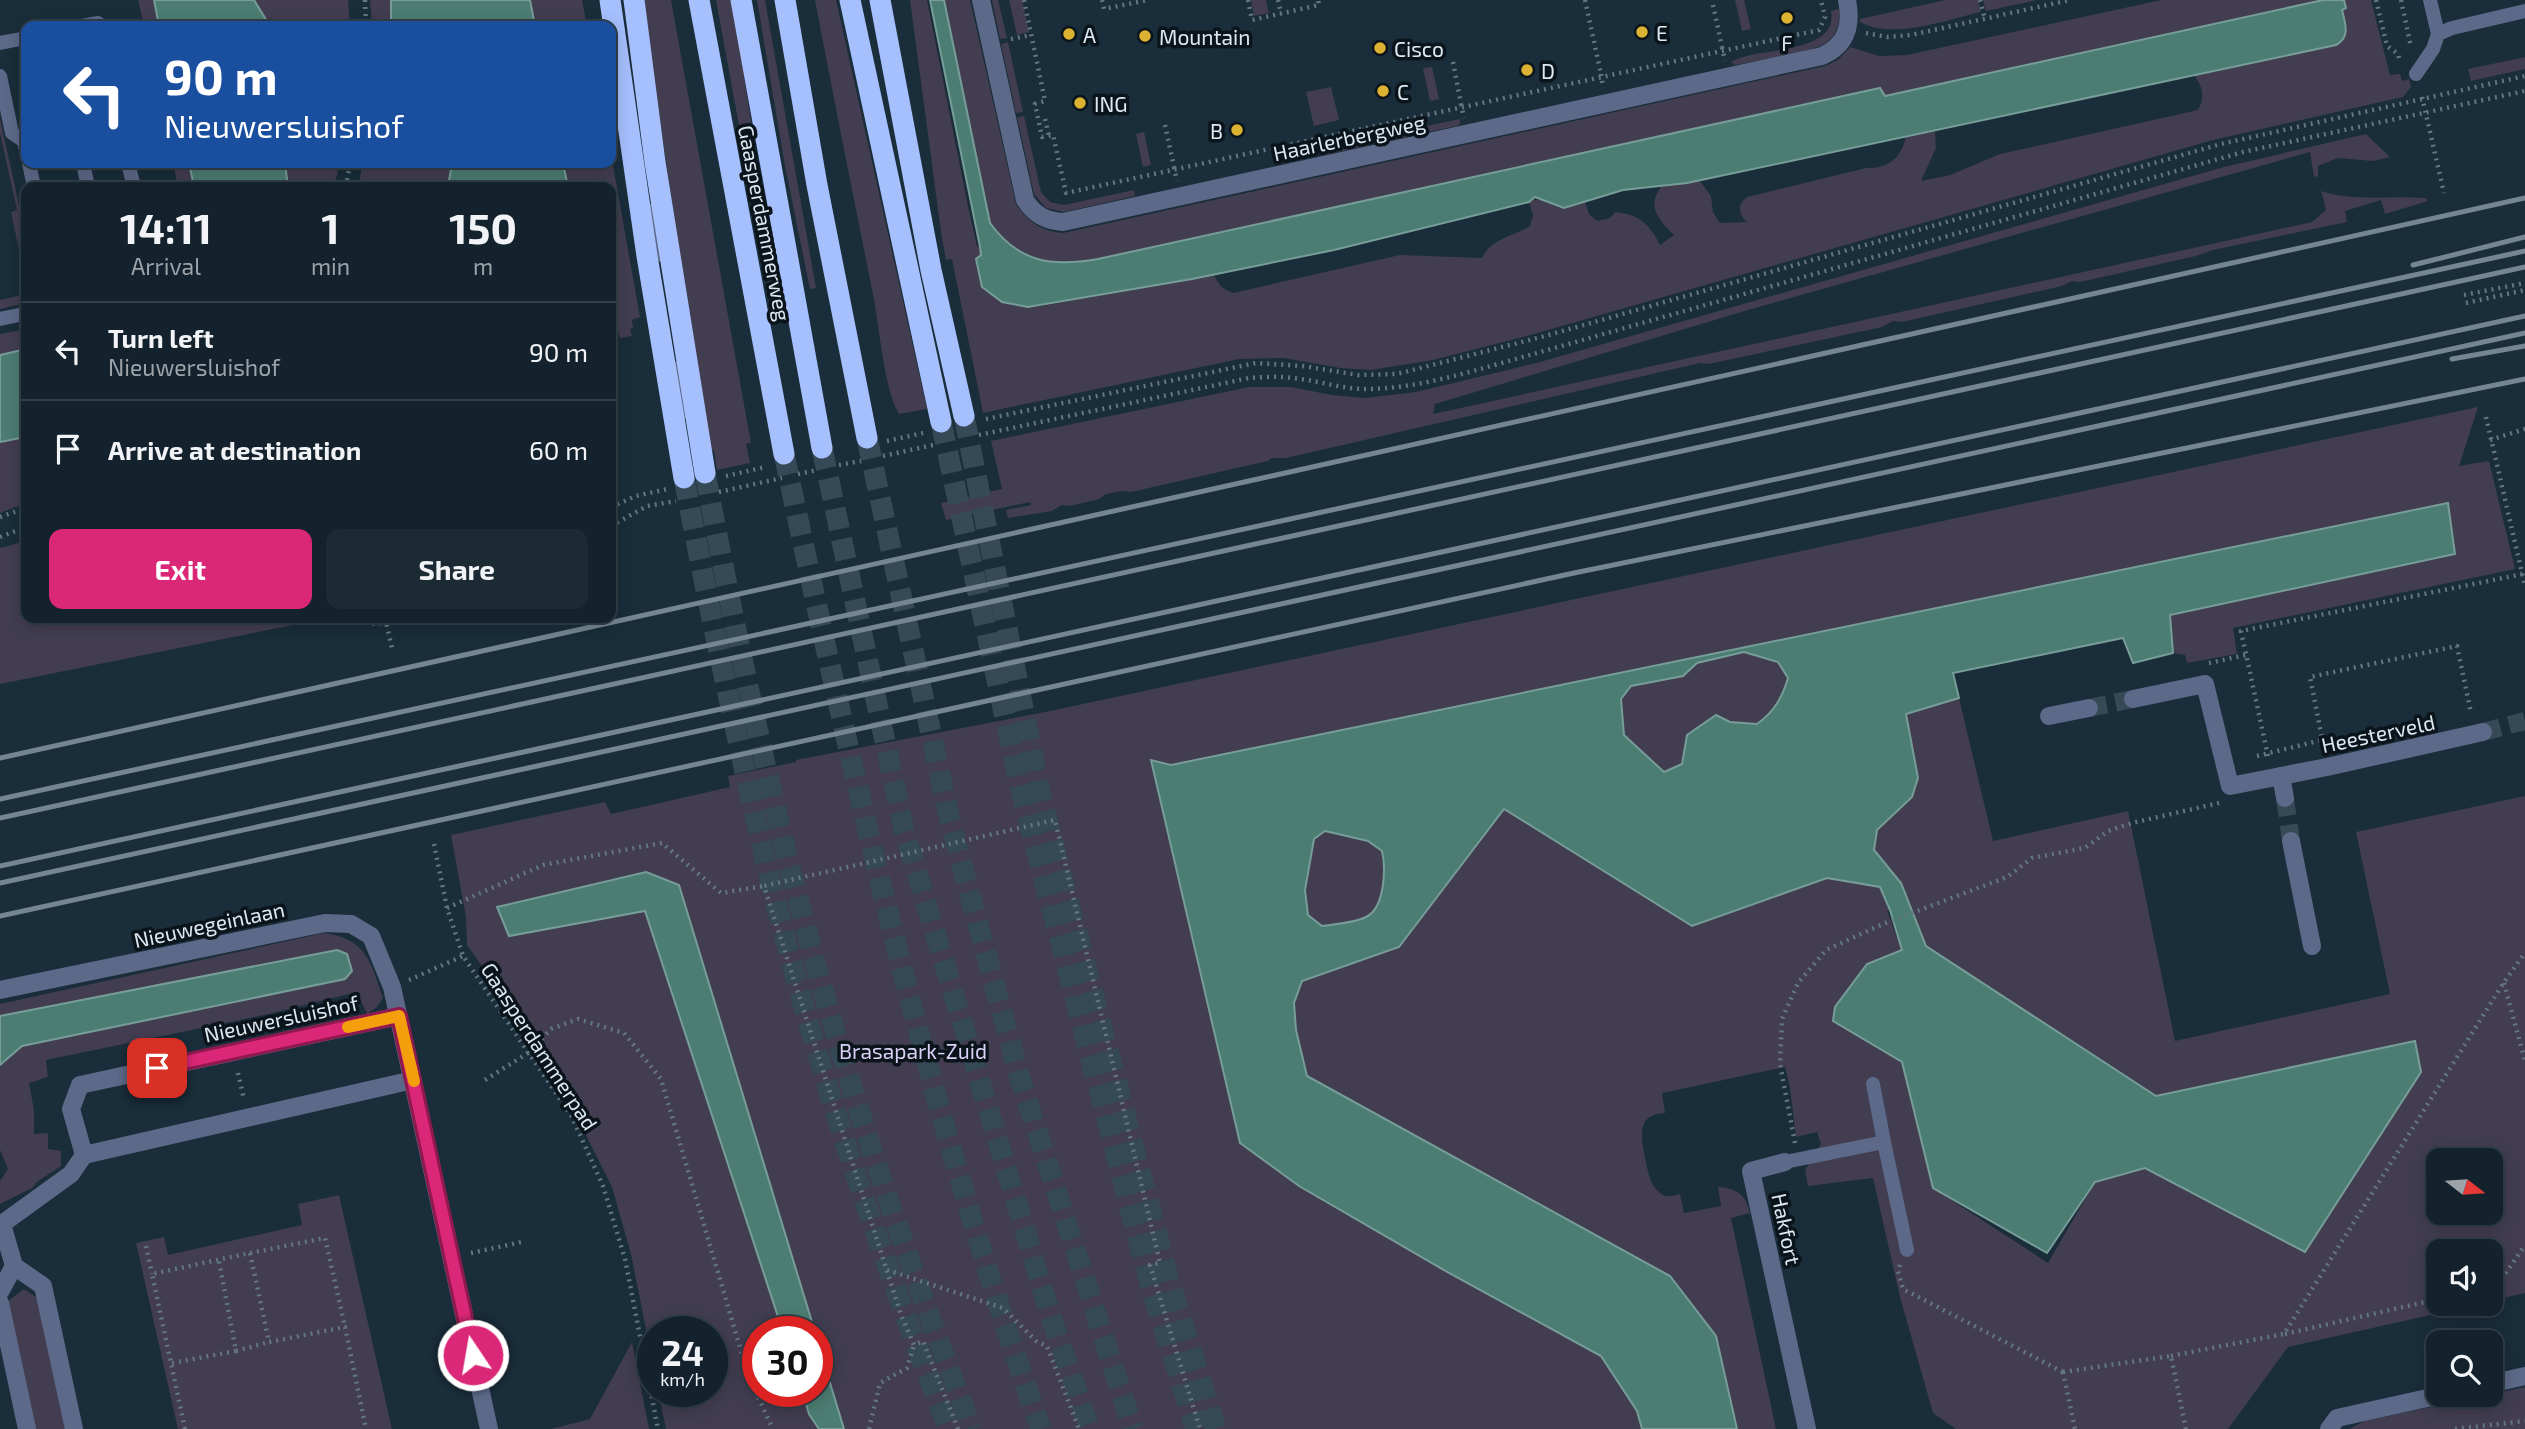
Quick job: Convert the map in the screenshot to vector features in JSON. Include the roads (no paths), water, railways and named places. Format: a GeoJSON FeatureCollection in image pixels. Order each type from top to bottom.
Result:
{"type":"FeatureCollection","features":[{"type":"Feature","properties":{"kind":"highway"},"geometry":{"type":"LineString","coordinates":[[610,0],[613,21]]}},
{"type":"Feature","properties":{"kind":"highway"},"geometry":{"type":"LineString","coordinates":[[616,40],[647,256],[696,485],[677,306],[634,0]]}},
{"type":"Feature","properties":{"kind":"highway","name":"Gaasperdammerweg"},"geometry":{"type":"LineString","coordinates":[[699,0],[779,460]]}},
{"type":"Feature","properties":{"kind":"highway","name":"Gaasperdammerweg"},"geometry":{"type":"LineString","coordinates":[[741,0],[822,448]]}},
{"type":"Feature","properties":{"kind":"highway"},"geometry":{"type":"LineString","coordinates":[[785,0],[817,185],[873,440]]}},
{"type":"Feature","properties":{"kind":"highway"},"geometry":{"type":"LineString","coordinates":[[850,0],[937,426]]}},
{"type":"Feature","properties":{"kind":"highway"},"geometry":{"type":"LineString","coordinates":[[880,0],[931,270],[972,424]]}},
{"type":"Feature","properties":{"kind":"street","name":"Haarlerbergweg"},"geometry":{"type":"LineString","coordinates":[[981,0],[1026,200],[1032,210],[1042,217],[1063,222],[1822,56],[1839,46],[1849,26],[1847,0]]}},
{"type":"Feature","properties":{"kind":"street","name":"Heesterveld"},"geometry":{"type":"LineString","coordinates":[[2133,699],[2205,684],[2230,786],[2479,733]]}},
{"type":"Feature","properties":{"kind":"street"},"geometry":{"type":"LineString","coordinates":[[2049,716],[2089,708]]}},
{"type":"Feature","properties":{"kind":"street"},"geometry":{"type":"LineString","coordinates":[[2276,777],[2285,798]]}},
{"type":"Feature","properties":{"kind":"street"},"geometry":{"type":"LineString","coordinates":[[2291,841],[2312,946]]}},
{"type":"Feature","properties":{"kind":"street","name":"Nieuwegeinlaan"},"geometry":{"type":"LineString","coordinates":[[0,990],[325,923],[351,924],[371,936],[392,987],[399,1016]]}},
{"type":"Feature","properties":{"kind":"street"},"geometry":{"type":"LineString","coordinates":[[399,1016],[489,1429]]}},
{"type":"Feature","properties":{"kind":"street","name":"Nieuwersluishof"},"geometry":{"type":"LineString","coordinates":[[84,1155],[71,1109],[80,1085],[399,1016]]}},
{"type":"Feature","properties":{"kind":"street"},"geometry":{"type":"LineString","coordinates":[[74,1429],[43,1286],[14,1266],[1,1223],[71,1174],[84,1155],[413,1080]]}},
{"type":"Feature","properties":{"kind":"street","name":"Hakfort"},"geometry":{"type":"LineString","coordinates":[[1792,1161],[1751,1171],[1807,1429]]}},
{"type":"Feature","properties":{"kind":"street"},"geometry":{"type":"LineString","coordinates":[[0,1292],[14,1266]]}},
{"type":"Feature","properties":{"kind":"street"},"geometry":{"type":"LineString","coordinates":[[0,1303],[27,1429]]}},
{"type":"Feature","properties":{"kind":"street"},"geometry":{"type":"LineString","coordinates":[[2503,1381],[2525,1376]]}},
{"type":"Feature","properties":{"kind":"street"},"geometry":{"type":"LineString","coordinates":[[2329,1429],[2337,1418],[2426,1398]]}},
{"type":"Feature","properties":{"kind":"lane"},"geometry":{"type":"LineString","coordinates":[[2416,74],[2433,49],[2438,34],[2430,0]]}},
{"type":"Feature","properties":{"kind":"lane"},"geometry":{"type":"LineString","coordinates":[[2438,34],[2452,28],[2525,11]]}},
{"type":"Feature","properties":{"kind":"lane"},"geometry":{"type":"LineString","coordinates":[[0,43],[21,39]]}},
{"type":"Feature","properties":{"kind":"lane"},"geometry":{"type":"LineString","coordinates":[[0,76],[12,133],[21,139]]}},
{"type":"Feature","properties":{"kind":"lane"},"geometry":{"type":"LineString","coordinates":[[634,162],[677,306]]}},
{"type":"Feature","properties":{"kind":"lane"},"geometry":{"type":"LineString","coordinates":[[0,319],[21,315]]}},
{"type":"Feature","properties":{"kind":"lane"},"geometry":{"type":"LineString","coordinates":[[1873,1084],[1907,1250]]}},
{"type":"Feature","properties":{"kind":"lane","name":"Hakfort"},"geometry":{"type":"LineString","coordinates":[[1792,1161],[1884,1142]]}},
{"type":"Feature","properties":{"kind":"tunnel"},"geometry":{"type":"LineString","coordinates":[[964,416],[1042,802],[1169,1280],[1216,1429]]}},
{"type":"Feature","properties":{"kind":"tunnel"},"geometry":{"type":"LineString","coordinates":[[941,422],[1021,791],[1150,1284],[1196,1429]]}},
{"type":"Feature","properties":{"kind":"tunnel"},"geometry":{"type":"LineString","coordinates":[[867,438],[950,821],[1019,1075],[1133,1429]]}},
{"type":"Feature","properties":{"kind":"tunnel"},"geometry":{"type":"LineString","coordinates":[[822,448],[904,830],[1051,1317],[1090,1429]]}},
{"type":"Feature","properties":{"kind":"tunnel"},"geometry":{"type":"LineString","coordinates":[[784,454],[866,823],[928,1068],[1000,1310],[1041,1429]]}},
{"type":"Feature","properties":{"kind":"tunnel"},"geometry":{"type":"LineString","coordinates":[[705,473],[760,740],[809,938],[877,1165],[972,1429]]}},
{"type":"Feature","properties":{"kind":"tunnel"},"geometry":{"type":"LineString","coordinates":[[684,478],[745,773],[805,1012],[872,1223],[949,1429]]}},
{"type":"Feature","properties":{"kind":"tunnel"},"geometry":{"type":"LineString","coordinates":[[2089,708],[2133,699]]}},
{"type":"Feature","properties":{"kind":"tunnel"},"geometry":{"type":"LineString","coordinates":[[2483,732],[2525,721]]}},
{"type":"Feature","properties":{"kind":"tunnel"},"geometry":{"type":"LineString","coordinates":[[2285,798],[2291,841]]}},
{"type":"Feature","properties":{"kind":"railway"},"geometry":{"type":"LineString","coordinates":[[616,621],[2525,198]]}},
{"type":"Feature","properties":{"kind":"railway"},"geometry":{"type":"LineString","coordinates":[[2413,265],[2525,237]]}},
{"type":"Feature","properties":{"kind":"railway"},"geometry":{"type":"LineString","coordinates":[[0,799],[2525,251]]}},
{"type":"Feature","properties":{"kind":"railway"},"geometry":{"type":"LineString","coordinates":[[0,818],[2525,267]]}},
{"type":"Feature","properties":{"kind":"railway"},"geometry":{"type":"LineString","coordinates":[[0,866],[2525,316]]}},
{"type":"Feature","properties":{"kind":"railway"},"geometry":{"type":"LineString","coordinates":[[0,883],[2525,333]]}},
{"type":"Feature","properties":{"kind":"railway"},"geometry":{"type":"LineString","coordinates":[[2452,359],[2525,346]]}},
{"type":"Feature","properties":{"kind":"railway"},"geometry":{"type":"LineString","coordinates":[[0,916],[1574,573],[2525,379]]}},
{"type":"Feature","properties":{"kind":"railway"},"geometry":{"type":"LineString","coordinates":[[0,758],[609,623]]}},
{"type":"Feature","properties":{"kind":"place","name":"F"},"geometry":{"type":"Point","coordinates":[1787,18]}},
{"type":"Feature","properties":{"kind":"place","name":"E"},"geometry":{"type":"Point","coordinates":[1642,32]}},
{"type":"Feature","properties":{"kind":"place","name":"A"},"geometry":{"type":"Point","coordinates":[1069,34]}},
{"type":"Feature","properties":{"kind":"place","name":"Mountain"},"geometry":{"type":"Point","coordinates":[1145,36]}},
{"type":"Feature","properties":{"kind":"place","name":"Cisco"},"geometry":{"type":"Point","coordinates":[1380,48]}},
{"type":"Feature","properties":{"kind":"place","name":"D"},"geometry":{"type":"Point","coordinates":[1527,70]}},
{"type":"Feature","properties":{"kind":"place","name":"C"},"geometry":{"type":"Point","coordinates":[1383,91]}},
{"type":"Feature","properties":{"kind":"place","name":"ING"},"geometry":{"type":"Point","coordinates":[1080,103]}},
{"type":"Feature","properties":{"kind":"place","name":"B"},"geometry":{"type":"Point","coordinates":[1237,130]}},
{"type":"Feature","properties":{"kind":"park label","name":"Brasapark-Zuid"},"geometry":{"type":"Point","coordinates":[913,1050]}}]}
